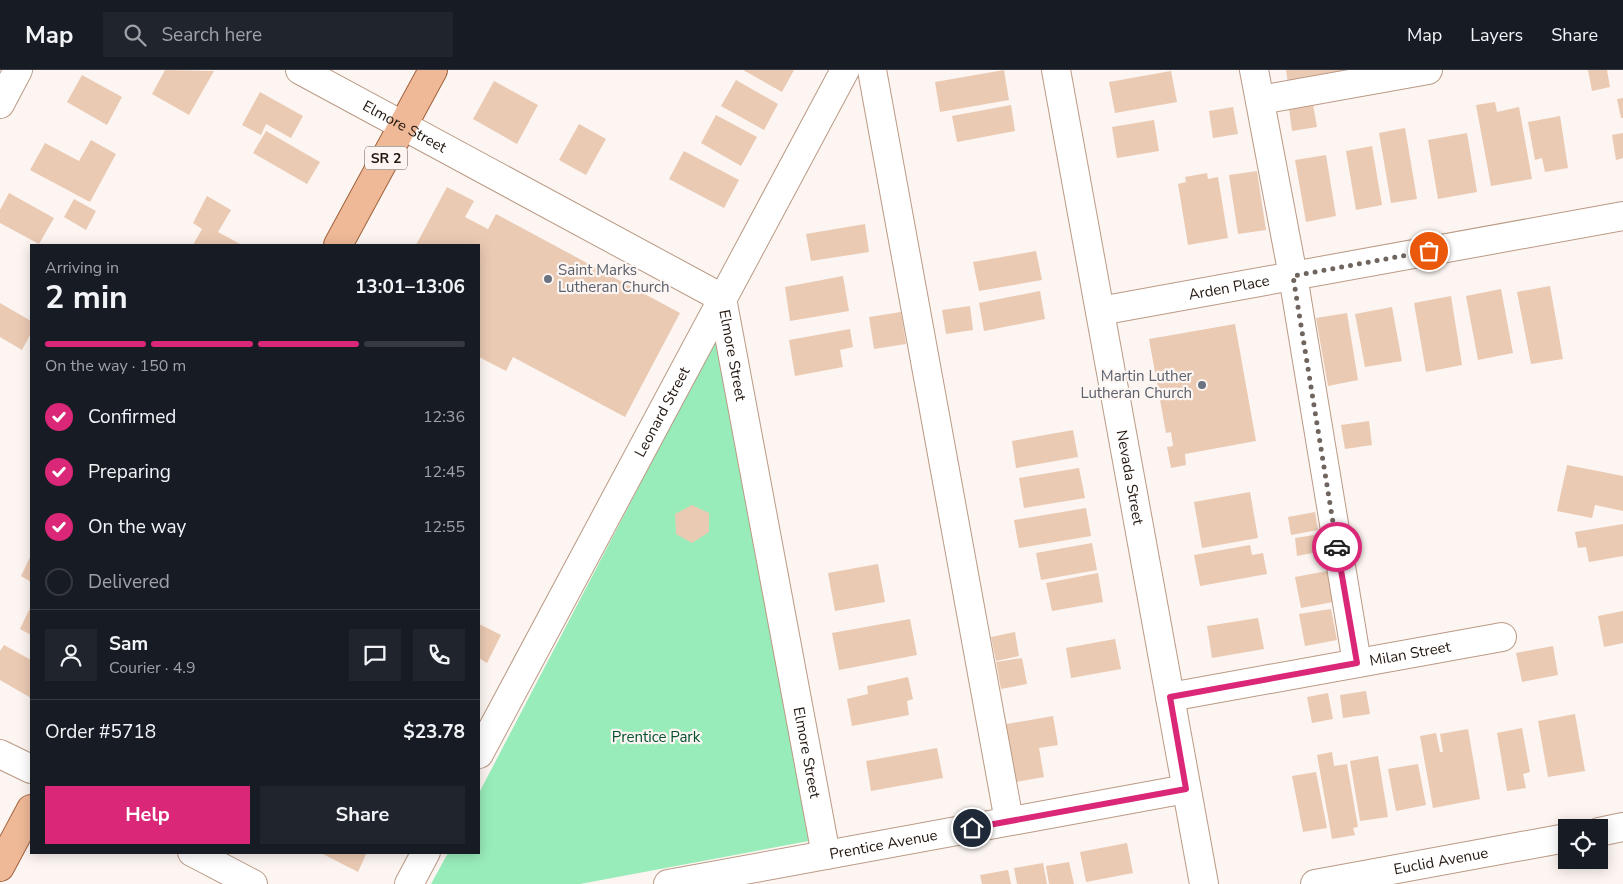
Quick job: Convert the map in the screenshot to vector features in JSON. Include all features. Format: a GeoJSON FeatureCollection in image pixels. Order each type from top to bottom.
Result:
{"type":"FeatureCollection","features":[{"type":"Feature","properties":{"kind":"main road","name":"SR 2"},"geometry":{"type":"LineString","coordinates":[[339,244],[433,70]]}},
{"type":"Feature","properties":{"kind":"main road"},"geometry":{"type":"LineString","coordinates":[[0,867],[30,810]]}},
{"type":"Feature","properties":{"kind":"street"},"geometry":{"type":"LineString","coordinates":[[0,104],[18,70]]}},
{"type":"Feature","properties":{"kind":"street","name":"Elmore Street"},"geometry":{"type":"LineString","coordinates":[[300,70],[722,298],[826,855]]}},
{"type":"Feature","properties":{"kind":"street","name":"Leonard Street"},"geometry":{"type":"LineString","coordinates":[[480,752],[845,70]]}},
{"type":"Feature","properties":{"kind":"street"},"geometry":{"type":"LineString","coordinates":[[872,70],[1008,821]]}},
{"type":"Feature","properties":{"kind":"street","name":"Nevada Street"},"geometry":{"type":"LineString","coordinates":[[1056,70],[1204,884]]}},
{"type":"Feature","properties":{"kind":"street"},"geometry":{"type":"LineString","coordinates":[[1254,70],[1293,276],[1357,663]]}},
{"type":"Feature","properties":{"kind":"street"},"geometry":{"type":"LineString","coordinates":[[1260,100],[1428,70]]}},
{"type":"Feature","properties":{"kind":"street","name":"Arden Place"},"geometry":{"type":"LineString","coordinates":[[1100,311],[1623,216]]}},
{"type":"Feature","properties":{"kind":"street","name":"Milan Street"},"geometry":{"type":"LineString","coordinates":[[1170,697],[1502,637]]}},
{"type":"Feature","properties":{"kind":"street"},"geometry":{"type":"LineString","coordinates":[[0,754],[30,769]]}},
{"type":"Feature","properties":{"kind":"street","name":"Prentice Avenue"},"geometry":{"type":"LineString","coordinates":[[668,884],[1186,789]]}},
{"type":"Feature","properties":{"kind":"street"},"geometry":{"type":"LineString","coordinates":[[1608,830],[1623,827]]}},
{"type":"Feature","properties":{"kind":"street","name":"Euclid Avenue"},"geometry":{"type":"LineString","coordinates":[[1315,884],[1408,876],[1558,840]]}},
{"type":"Feature","properties":{"kind":"street"},"geometry":{"type":"LineString","coordinates":[[409,884],[425,854]]}},
{"type":"Feature","properties":{"kind":"street"},"geometry":{"type":"LineString","coordinates":[[203,867],[253,884]]}},
{"type":"Feature","properties":{"kind":"green space","name":"Prentice Park"},"geometry":{"type":"Polygon","coordinates":[[[717,337],[809,841],[580,884],[431,884],[447,854],[480,854],[480,791],[717,337]]]}},
{"type":"Feature","properties":{"kind":"building"},"geometry":{"type":"Polygon","coordinates":[[[165,70],[214,71],[189,115],[152,94],[165,70]]]}},
{"type":"Feature","properties":{"kind":"building"},"geometry":{"type":"Polygon","coordinates":[[[743,70],[794,70],[782,92],[743,70]]]}},
{"type":"Feature","properties":{"kind":"building"},"geometry":{"type":"Polygon","coordinates":[[[1004,70],[1009,100],[940,112],[935,82],[1004,70]]]}},
{"type":"Feature","properties":{"kind":"building"},"geometry":{"type":"Polygon","coordinates":[[[1286,70],[1347,70],[1348,73],[1288,84],[1286,70]]]}},
{"type":"Feature","properties":{"kind":"building"},"geometry":{"type":"Polygon","coordinates":[[[1588,70],[1607,70],[1610,87],[1592,91],[1588,70]]]}},
{"type":"Feature","properties":{"kind":"building"},"geometry":{"type":"Polygon","coordinates":[[[1171,71],[1177,102],[1115,113],[1109,82],[1171,71]]]}},
{"type":"Feature","properties":{"kind":"building"},"geometry":{"type":"Polygon","coordinates":[[[82,75],[122,97],[107,125],[67,102],[82,75]]]}},
{"type":"Feature","properties":{"kind":"building"},"geometry":{"type":"Polygon","coordinates":[[[736,80],[778,104],[764,130],[721,106],[736,80]]]}},
{"type":"Feature","properties":{"kind":"building"},"geometry":{"type":"Polygon","coordinates":[[[494,81],[538,105],[517,144],[473,119],[494,81]]]}},
{"type":"Feature","properties":{"kind":"building"},"geometry":{"type":"Polygon","coordinates":[[[260,92],[303,116],[291,138],[266,124],[261,135],[242,125],[260,92]]]}},
{"type":"Feature","properties":{"kind":"building"},"geometry":{"type":"Polygon","coordinates":[[[1623,98],[1623,118],[1621,118],[1617,99],[1623,98]]]}},
{"type":"Feature","properties":{"kind":"building"},"geometry":{"type":"Polygon","coordinates":[[[1495,102],[1497,112],[1519,107],[1532,179],[1491,186],[1476,105],[1495,102]]]}},
{"type":"Feature","properties":{"kind":"building"},"geometry":{"type":"Polygon","coordinates":[[[1313,104],[1317,127],[1292,131],[1289,109],[1313,104]]]}},
{"type":"Feature","properties":{"kind":"building"},"geometry":{"type":"Polygon","coordinates":[[[1011,105],[1015,131],[957,142],[952,116],[1011,105]]]}},
{"type":"Feature","properties":{"kind":"building"},"geometry":{"type":"Polygon","coordinates":[[[1233,107],[1238,134],[1213,138],[1209,111],[1233,107]]]}},
{"type":"Feature","properties":{"kind":"building"},"geometry":{"type":"Polygon","coordinates":[[[716,115],[757,137],[741,166],[701,143],[716,115]]]}},
{"type":"Feature","properties":{"kind":"building"},"geometry":{"type":"Polygon","coordinates":[[[1560,116],[1568,168],[1545,172],[1542,158],[1535,160],[1528,122],[1560,116]]]}},
{"type":"Feature","properties":{"kind":"building"},"geometry":{"type":"Polygon","coordinates":[[[1154,120],[1159,151],[1117,158],[1112,127],[1154,120]]]}},
{"type":"Feature","properties":{"kind":"building"},"geometry":{"type":"Polygon","coordinates":[[[579,124],[606,139],[586,175],[559,160],[579,124]]]}},
{"type":"Feature","properties":{"kind":"building"},"geometry":{"type":"Polygon","coordinates":[[[1405,128],[1417,199],[1391,203],[1379,133],[1405,128]]]}},
{"type":"Feature","properties":{"kind":"building"},"geometry":{"type":"Polygon","coordinates":[[[266,131],[320,162],[307,184],[253,153],[266,131]]]}},
{"type":"Feature","properties":{"kind":"building"},"geometry":{"type":"Polygon","coordinates":[[[1467,133],[1477,192],[1438,199],[1428,140],[1467,133]]]}},
{"type":"Feature","properties":{"kind":"building"},"geometry":{"type":"Polygon","coordinates":[[[1623,133],[1623,158],[1616,160],[1612,135],[1623,133]]]}},
{"type":"Feature","properties":{"kind":"building"},"geometry":{"type":"Polygon","coordinates":[[[91,140],[116,154],[90,202],[30,170],[45,143],[79,161],[91,140]]]}},
{"type":"Feature","properties":{"kind":"building"},"geometry":{"type":"Polygon","coordinates":[[[1372,146],[1382,205],[1356,210],[1346,151],[1372,146]]]}},
{"type":"Feature","properties":{"kind":"building"},"geometry":{"type":"Polygon","coordinates":[[[684,151],[739,180],[724,208],[669,179],[684,151]]]}},
{"type":"Feature","properties":{"kind":"building"},"geometry":{"type":"Polygon","coordinates":[[[1326,155],[1336,216],[1306,222],[1295,160],[1326,155]]]}},
{"type":"Feature","properties":{"kind":"building"},"geometry":{"type":"Polygon","coordinates":[[[1257,171],[1266,230],[1238,234],[1229,175],[1257,171]]]}},
{"type":"Feature","properties":{"kind":"building"},"geometry":{"type":"Polygon","coordinates":[[[1207,173],[1208,179],[1218,177],[1228,238],[1188,245],[1178,184],[1186,182],[1185,177],[1207,173]]]}},
{"type":"Feature","properties":{"kind":"building","name":"Saint Marks Lutheran Church"},"geometry":{"type":"Polygon","coordinates":[[[447,187],[474,201],[465,217],[488,229],[496,214],[680,313],[625,417],[513,357],[506,371],[480,358],[480,244],[417,244],[447,187]]]}},
{"type":"Feature","properties":{"kind":"building"},"geometry":{"type":"Polygon","coordinates":[[[9,193],[54,218],[39,244],[0,223],[0,210],[9,193]]]}},
{"type":"Feature","properties":{"kind":"building"},"geometry":{"type":"Polygon","coordinates":[[[207,196],[231,210],[218,232],[240,244],[194,244],[202,229],[193,223],[207,196]]]}},
{"type":"Feature","properties":{"kind":"building"},"geometry":{"type":"Polygon","coordinates":[[[74,199],[96,211],[86,230],[64,217],[74,199]]]}},
{"type":"Feature","properties":{"kind":"building"},"geometry":{"type":"Polygon","coordinates":[[[865,224],[869,252],[811,261],[806,234],[865,224]]]}},
{"type":"Feature","properties":{"kind":"building"},"geometry":{"type":"Polygon","coordinates":[[[1036,251],[1042,280],[979,291],[973,262],[1036,251]]]}},
{"type":"Feature","properties":{"kind":"building"},"geometry":{"type":"Polygon","coordinates":[[[843,276],[849,311],[790,321],[785,287],[843,276]]]}},
{"type":"Feature","properties":{"kind":"building"},"geometry":{"type":"Polygon","coordinates":[[[1550,286],[1563,359],[1531,364],[1517,292],[1550,286]]]}},
{"type":"Feature","properties":{"kind":"building"},"geometry":{"type":"Polygon","coordinates":[[[1501,289],[1513,353],[1478,360],[1466,296],[1501,289]]]}},
{"type":"Feature","properties":{"kind":"building"},"geometry":{"type":"Polygon","coordinates":[[[1040,291],[1045,319],[984,331],[979,303],[1040,291]]]}},
{"type":"Feature","properties":{"kind":"building"},"geometry":{"type":"Polygon","coordinates":[[[1451,296],[1462,365],[1426,372],[1414,303],[1451,296]]]}},
{"type":"Feature","properties":{"kind":"building"},"geometry":{"type":"Polygon","coordinates":[[[0,303],[30,320],[30,335],[22,350],[0,337],[0,303]]]}},
{"type":"Feature","properties":{"kind":"building"},"geometry":{"type":"Polygon","coordinates":[[[970,306],[973,330],[946,334],[942,310],[970,306]]]}},
{"type":"Feature","properties":{"kind":"building"},"geometry":{"type":"Polygon","coordinates":[[[1392,307],[1402,361],[1365,367],[1355,314],[1392,307]]]}},
{"type":"Feature","properties":{"kind":"building"},"geometry":{"type":"Polygon","coordinates":[[[901,312],[906,344],[874,349],[869,317],[901,312]]]}},
{"type":"Feature","properties":{"kind":"building"},"geometry":{"type":"Polygon","coordinates":[[[1347,313],[1358,380],[1328,386],[1316,318],[1347,313]]]}},
{"type":"Feature","properties":{"kind":"building","name":"Martin Luther Lutheran Church"},"geometry":{"type":"Polygon","coordinates":[[[1235,324],[1256,441],[1185,454],[1186,465],[1171,468],[1167,447],[1173,446],[1171,432],[1166,433],[1149,339],[1235,324]]]}},
{"type":"Feature","properties":{"kind":"building"},"geometry":{"type":"Polygon","coordinates":[[[850,329],[853,347],[840,350],[843,367],[795,376],[789,340],[850,329]]]}},
{"type":"Feature","properties":{"kind":"building"},"geometry":{"type":"Polygon","coordinates":[[[1369,421],[1372,445],[1345,449],[1341,425],[1369,421]]]}},
{"type":"Feature","properties":{"kind":"building"},"geometry":{"type":"Polygon","coordinates":[[[1073,430],[1078,457],[1016,468],[1012,441],[1073,430]]]}},
{"type":"Feature","properties":{"kind":"building"},"geometry":{"type":"Polygon","coordinates":[[[1567,465],[1623,476],[1623,511],[1595,505],[1592,518],[1557,511],[1567,465]]]}},
{"type":"Feature","properties":{"kind":"building"},"geometry":{"type":"Polygon","coordinates":[[[1079,468],[1085,498],[1024,508],[1019,478],[1079,468]]]}},
{"type":"Feature","properties":{"kind":"building"},"geometry":{"type":"Polygon","coordinates":[[[1250,492],[1258,538],[1202,548],[1194,502],[1250,492]]]}},
{"type":"Feature","properties":{"kind":"building"},"geometry":{"type":"Polygon","coordinates":[[[692,505],[709,513],[709,532],[692,543],[676,534],[675,514],[692,505]]]}},
{"type":"Feature","properties":{"kind":"building"},"geometry":{"type":"Polygon","coordinates":[[[1086,508],[1091,536],[1019,548],[1014,520],[1086,508]]]}},
{"type":"Feature","properties":{"kind":"building"},"geometry":{"type":"Polygon","coordinates":[[[1315,512],[1318,530],[1291,535],[1288,517],[1315,512]]]}},
{"type":"Feature","properties":{"kind":"building"},"geometry":{"type":"Polygon","coordinates":[[[1623,524],[1623,556],[1589,562],[1586,547],[1578,548],[1575,532],[1623,524]]]}},
{"type":"Feature","properties":{"kind":"building"},"geometry":{"type":"Polygon","coordinates":[[[1320,534],[1323,551],[1297,556],[1295,538],[1320,534]]]}},
{"type":"Feature","properties":{"kind":"building"},"geometry":{"type":"Polygon","coordinates":[[[1092,543],[1097,570],[1041,580],[1036,553],[1092,543]]]}},
{"type":"Feature","properties":{"kind":"building"},"geometry":{"type":"Polygon","coordinates":[[[1250,545],[1252,555],[1263,553],[1267,574],[1200,586],[1194,555],[1250,545]]]}},
{"type":"Feature","properties":{"kind":"building"},"geometry":{"type":"Polygon","coordinates":[[[30,557],[30,581],[21,576],[30,557]]]}},
{"type":"Feature","properties":{"kind":"building"},"geometry":{"type":"Polygon","coordinates":[[[878,564],[885,602],[835,611],[828,573],[878,564]]]}},
{"type":"Feature","properties":{"kind":"building"},"geometry":{"type":"Polygon","coordinates":[[[1327,571],[1333,602],[1301,608],[1295,577],[1327,571]]]}},
{"type":"Feature","properties":{"kind":"building"},"geometry":{"type":"Polygon","coordinates":[[[1098,573],[1103,602],[1052,611],[1046,583],[1098,573]]]}},
{"type":"Feature","properties":{"kind":"building"},"geometry":{"type":"Polygon","coordinates":[[[30,608],[30,634],[20,629],[30,608]]]}},
{"type":"Feature","properties":{"kind":"building"},"geometry":{"type":"Polygon","coordinates":[[[1331,609],[1337,640],[1305,646],[1299,614],[1331,609]]]}},
{"type":"Feature","properties":{"kind":"building"},"geometry":{"type":"Polygon","coordinates":[[[1623,611],[1623,643],[1604,647],[1598,616],[1623,611]]]}},
{"type":"Feature","properties":{"kind":"building"},"geometry":{"type":"Polygon","coordinates":[[[1258,618],[1264,649],[1212,658],[1207,626],[1258,618]]]}},
{"type":"Feature","properties":{"kind":"building"},"geometry":{"type":"Polygon","coordinates":[[[910,619],[917,655],[839,670],[832,633],[910,619]]]}},
{"type":"Feature","properties":{"kind":"building"},"geometry":{"type":"Polygon","coordinates":[[[480,624],[501,635],[487,663],[480,659],[480,624]]]}},
{"type":"Feature","properties":{"kind":"building"},"geometry":{"type":"Polygon","coordinates":[[[1015,632],[1019,656],[996,661],[991,637],[1015,632]]]}},
{"type":"Feature","properties":{"kind":"building"},"geometry":{"type":"Polygon","coordinates":[[[1115,639],[1121,669],[1071,678],[1066,648],[1115,639]]]}},
{"type":"Feature","properties":{"kind":"building"},"geometry":{"type":"Polygon","coordinates":[[[4,645],[30,659],[30,697],[0,680],[0,651],[4,645]]]}},
{"type":"Feature","properties":{"kind":"building"},"geometry":{"type":"Polygon","coordinates":[[[1553,646],[1558,675],[1522,682],[1516,653],[1553,646]]]}},
{"type":"Feature","properties":{"kind":"building"},"geometry":{"type":"Polygon","coordinates":[[[1022,658],[1027,684],[1001,689],[996,662],[1022,658]]]}},
{"type":"Feature","properties":{"kind":"building"},"geometry":{"type":"Polygon","coordinates":[[[908,677],[913,699],[907,701],[909,715],[852,726],[847,699],[868,694],[867,686],[908,677]]]}},
{"type":"Feature","properties":{"kind":"building"},"geometry":{"type":"Polygon","coordinates":[[[1366,691],[1370,714],[1343,718],[1340,695],[1366,691]]]}},
{"type":"Feature","properties":{"kind":"building"},"geometry":{"type":"Polygon","coordinates":[[[1328,693],[1333,719],[1312,723],[1307,697],[1328,693]]]}},
{"type":"Feature","properties":{"kind":"building"},"geometry":{"type":"Polygon","coordinates":[[[1575,714],[1585,771],[1548,777],[1538,721],[1575,714]]]}},
{"type":"Feature","properties":{"kind":"building"},"geometry":{"type":"Polygon","coordinates":[[[1053,716],[1058,745],[1039,748],[1044,777],[1011,783],[1001,725],[1053,716]]]}},
{"type":"Feature","properties":{"kind":"building"},"geometry":{"type":"Polygon","coordinates":[[[1522,728],[1530,772],[1523,774],[1526,788],[1507,791],[1497,733],[1522,728]]]}},
{"type":"Feature","properties":{"kind":"building"},"geometry":{"type":"Polygon","coordinates":[[[1468,729],[1480,799],[1433,808],[1420,736],[1436,733],[1440,752],[1443,752],[1440,734],[1468,729]]]}},
{"type":"Feature","properties":{"kind":"building"},"geometry":{"type":"Polygon","coordinates":[[[937,748],[943,778],[871,791],[866,761],[937,748]]]}},
{"type":"Feature","properties":{"kind":"building"},"geometry":{"type":"Polygon","coordinates":[[[1332,752],[1334,766],[1347,764],[1358,827],[1353,828],[1355,835],[1332,839],[1317,755],[1332,752]]]}},
{"type":"Feature","properties":{"kind":"building"},"geometry":{"type":"Polygon","coordinates":[[[1378,756],[1388,817],[1360,821],[1350,761],[1378,756]]]}},
{"type":"Feature","properties":{"kind":"building"},"geometry":{"type":"Polygon","coordinates":[[[1418,764],[1426,805],[1396,811],[1388,769],[1418,764]]]}},
{"type":"Feature","properties":{"kind":"building"},"geometry":{"type":"Polygon","coordinates":[[[1316,772],[1327,828],[1303,832],[1292,776],[1316,772]]]}},
{"type":"Feature","properties":{"kind":"building"},"geometry":{"type":"Polygon","coordinates":[[[1127,843],[1133,873],[1086,882],[1080,852],[1127,843]]]}},
{"type":"Feature","properties":{"kind":"building"},"geometry":{"type":"Polygon","coordinates":[[[323,854],[366,854],[358,872],[323,854]]]}},
{"type":"Feature","properties":{"kind":"building"},"geometry":{"type":"Polygon","coordinates":[[[1069,862],[1074,884],[1049,884],[1046,866],[1069,862]]]}},
{"type":"Feature","properties":{"kind":"building"},"geometry":{"type":"Polygon","coordinates":[[[1043,863],[1047,884],[1017,884],[1014,868],[1043,863]]]}},
{"type":"Feature","properties":{"kind":"building"},"geometry":{"type":"Polygon","coordinates":[[[1008,870],[1011,884],[982,884],[980,875],[1008,870]]]}},
{"type":"Feature","properties":{"kind":"way so far"},"geometry":{"type":"LineString","coordinates":[[1337,547],[1293,276],[1429,251]]}},
{"type":"Feature","properties":{"kind":"place","name":"Saint Marks Lutheran Church"},"geometry":{"type":"Point","coordinates":[548,279]}},
{"type":"Feature","properties":{"kind":"place","name":"Martin Luther Lutheran Church"},"geometry":{"type":"Point","coordinates":[1202,385]}},
{"type":"Feature","properties":{"kind":"route"},"geometry":{"type":"LineString","coordinates":[[972,828],[1186,789],[1170,697],[1357,663],[1337,547]]}}]}
